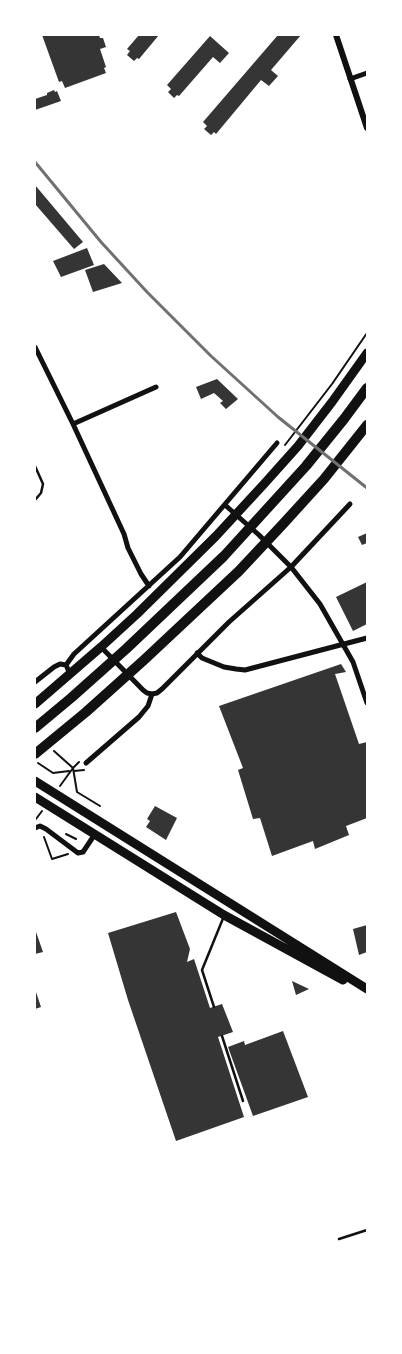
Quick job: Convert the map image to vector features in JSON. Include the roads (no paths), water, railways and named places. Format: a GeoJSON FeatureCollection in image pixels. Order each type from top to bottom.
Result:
{"type":"FeatureCollection","features":[{"type":"Feature","properties":{"kind":"highway"},"geometry":{"type":"LineString","coordinates":[[35,704],[70,675],[172,581],[222,530],[270,478],[332,402],[367,353]]}},
{"type":"Feature","properties":{"kind":"highway"},"geometry":{"type":"LineString","coordinates":[[35,728],[126,649],[224,556],[306,466],[367,388]]}},
{"type":"Feature","properties":{"kind":"highway"},"geometry":{"type":"LineString","coordinates":[[35,754],[86,712],[144,660],[238,571],[324,479],[367,425]]}},
{"type":"Feature","properties":{"kind":"highway"},"geometry":{"type":"LineString","coordinates":[[35,781],[367,989]]}},
{"type":"Feature","properties":{"kind":"highway"},"geometry":{"type":"LineString","coordinates":[[35,797],[224,915],[367,994]]}},
{"type":"Feature","properties":{"kind":"street"},"geometry":{"type":"LineString","coordinates":[[336,35],[367,128]]}},
{"type":"Feature","properties":{"kind":"street"},"geometry":{"type":"LineString","coordinates":[[350,79],[367,72]]}},
{"type":"Feature","properties":{"kind":"street"},"geometry":{"type":"LineString","coordinates":[[35,347],[124,534],[140,574],[149,586]]}},
{"type":"Feature","properties":{"kind":"street"},"geometry":{"type":"LineString","coordinates":[[73,424],[156,387]]}},
{"type":"Feature","properties":{"kind":"street"},"geometry":{"type":"LineString","coordinates":[[66,665],[74,654],[180,557],[277,443]]}},
{"type":"Feature","properties":{"kind":"street"},"geometry":{"type":"LineString","coordinates":[[101,647],[143,690],[147,693],[157,693],[229,622],[291,567],[350,504]]}},
{"type":"Feature","properties":{"kind":"street"},"geometry":{"type":"LineString","coordinates":[[225,505],[291,567],[320,604],[353,662],[367,703]]}},
{"type":"Feature","properties":{"kind":"street"},"geometry":{"type":"LineString","coordinates":[[197,653],[202,658],[224,667],[245,670],[367,638]]}},
{"type":"Feature","properties":{"kind":"street"},"geometry":{"type":"LineString","coordinates":[[35,682],[54,667],[60,664],[66,665]]}},
{"type":"Feature","properties":{"kind":"street"},"geometry":{"type":"LineString","coordinates":[[66,665],[70,675]]}},
{"type":"Feature","properties":{"kind":"street"},"geometry":{"type":"LineString","coordinates":[[86,762],[139,716],[148,706],[152,694]]}},
{"type":"Feature","properties":{"kind":"street"},"geometry":{"type":"LineString","coordinates":[[35,828],[40,826],[46,828],[78,853],[83,852],[95,834]]}},
{"type":"Feature","properties":{"kind":"lane"},"geometry":{"type":"LineString","coordinates":[[35,466],[43,484],[41,493],[35,500]]}},
{"type":"Feature","properties":{"kind":"lane"},"geometry":{"type":"LineString","coordinates":[[214,1007],[202,970],[224,915]]}},
{"type":"Feature","properties":{"kind":"lane"},"geometry":{"type":"LineString","coordinates":[[222,1036],[243,1101]]}},
{"type":"Feature","properties":{"kind":"lane"},"geometry":{"type":"LineString","coordinates":[[339,1239],[367,1230]]}},
{"type":"Feature","properties":{"kind":"railway"},"geometry":{"type":"LineString","coordinates":[[35,162],[101,242],[147,292],[211,356],[278,417],[367,488]]}}]}
